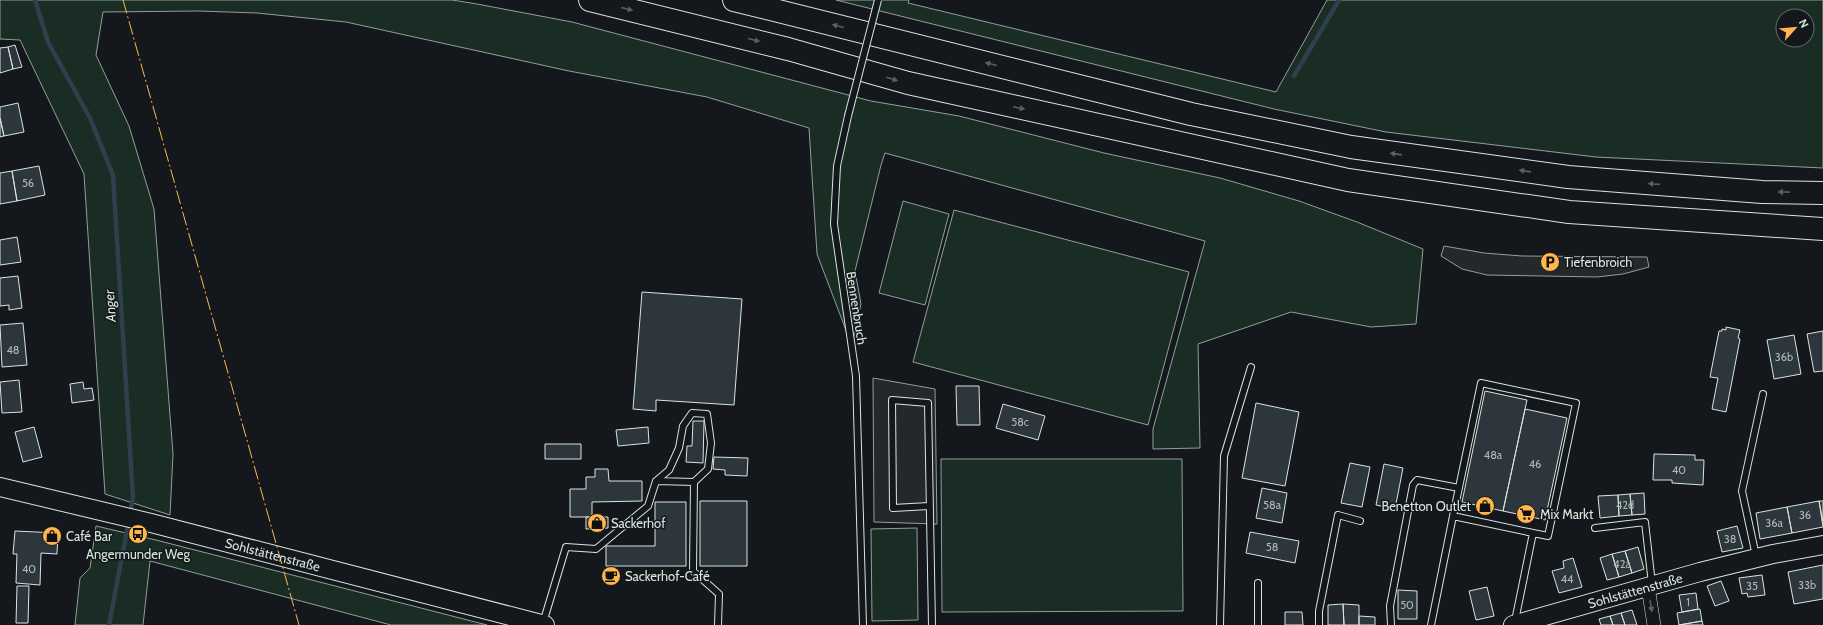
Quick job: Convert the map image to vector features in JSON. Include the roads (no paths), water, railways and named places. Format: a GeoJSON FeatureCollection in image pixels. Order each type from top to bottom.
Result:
{"type":"FeatureCollection","features":[{"type":"Feature","properties":{"kind":"highway"},"geometry":{"type":"LineString","coordinates":[[590,0],[788,48],[908,83],[1348,180],[1569,212],[1823,229]]}},
{"type":"Feature","properties":{"kind":"highway"},"geometry":{"type":"LineString","coordinates":[[734,0],[1192,114],[1350,147],[1568,177],[1762,192],[1823,193]]}},
{"type":"Feature","properties":{"kind":"street","name":"Sohlstättenstraße"},"geometry":{"type":"LineString","coordinates":[[0,487],[146,522],[544,625]]}},
{"type":"Feature","properties":{"kind":"street","name":"Sohlstättenstraße"},"geometry":{"type":"LineString","coordinates":[[1514,625],[1650,586],[1757,558],[1823,545]]}},
{"type":"Feature","properties":{"kind":"street"},"geometry":{"type":"LineString","coordinates":[[1650,586],[1654,625]]}},
{"type":"Feature","properties":{"kind":"lane","name":"Bennenbruch"},"geometry":{"type":"LineString","coordinates":[[863,625],[856,376],[834,224],[837,166],[848,116],[878,0]]}},
{"type":"Feature","properties":{"kind":"lane"},"geometry":{"type":"LineString","coordinates":[[1220,625],[1224,456],[1252,367]]}},
{"type":"Feature","properties":{"kind":"lane"},"geometry":{"type":"LineString","coordinates":[[1430,625],[1480,383],[1576,403],[1548,536],[1453,516]]}},
{"type":"Feature","properties":{"kind":"lane"},"geometry":{"type":"LineString","coordinates":[[1757,558],[1742,491],[1763,394]]}},
{"type":"Feature","properties":{"kind":"lane"},"geometry":{"type":"LineString","coordinates":[[929,506],[893,508],[892,400],[928,403],[932,625]]}},
{"type":"Feature","properties":{"kind":"lane"},"geometry":{"type":"LineString","coordinates":[[544,625],[566,547],[596,549],[648,506],[656,481],[669,470],[679,448],[684,426],[692,413],[707,414],[711,443],[708,469],[694,482],[656,481]]}},
{"type":"Feature","properties":{"kind":"lane"},"geometry":{"type":"LineString","coordinates":[[1391,625],[1390,606],[1413,486],[1417,480],[1459,488]]}},
{"type":"Feature","properties":{"kind":"lane"},"geometry":{"type":"LineString","coordinates":[[694,482],[692,571],[719,594],[718,625]]}},
{"type":"Feature","properties":{"kind":"lane"},"geometry":{"type":"LineString","coordinates":[[1318,625],[1319,611],[1338,516],[1360,521]]}},
{"type":"Feature","properties":{"kind":"lane"},"geometry":{"type":"LineString","coordinates":[[1595,528],[1644,522],[1650,586]]}},
{"type":"Feature","properties":{"kind":"lane"},"geometry":{"type":"LineString","coordinates":[[1514,625],[1533,533]]}},
{"type":"Feature","properties":{"kind":"lane"},"geometry":{"type":"LineString","coordinates":[[1258,583],[1258,625]]}},
{"type":"Feature","properties":{"kind":"waterway","name":"Anger"},"geometry":{"type":"LineString","coordinates":[[35,0],[48,42],[90,118],[113,175],[133,498],[130,513]]}},
{"type":"Feature","properties":{"kind":"waterway"},"geometry":{"type":"LineString","coordinates":[[1294,76],[1339,0]]}},
{"type":"Feature","properties":{"kind":"waterway","name":"Anger"},"geometry":{"type":"LineString","coordinates":[[109,625],[129,520]]}},
{"type":"Feature","properties":{"kind":"place","name":"Tiefenbroich"},"geometry":{"type":"Point","coordinates":[1550,262]}},
{"type":"Feature","properties":{"kind":"place","name":"Benetton Outlet"},"geometry":{"type":"Point","coordinates":[1485,506]}},
{"type":"Feature","properties":{"kind":"place","name":"Mix Markt"},"geometry":{"type":"Point","coordinates":[1526,514]}},
{"type":"Feature","properties":{"kind":"place","name":"Sackerhof"},"geometry":{"type":"Point","coordinates":[597,523]}},
{"type":"Feature","properties":{"kind":"place","name":"Angermunder Weg"},"geometry":{"type":"Point","coordinates":[138,534]}},
{"type":"Feature","properties":{"kind":"place","name":"Café Bar"},"geometry":{"type":"Point","coordinates":[52,536]}},
{"type":"Feature","properties":{"kind":"place","name":"Sackerhof-Café"},"geometry":{"type":"Point","coordinates":[611,576]}}]}
